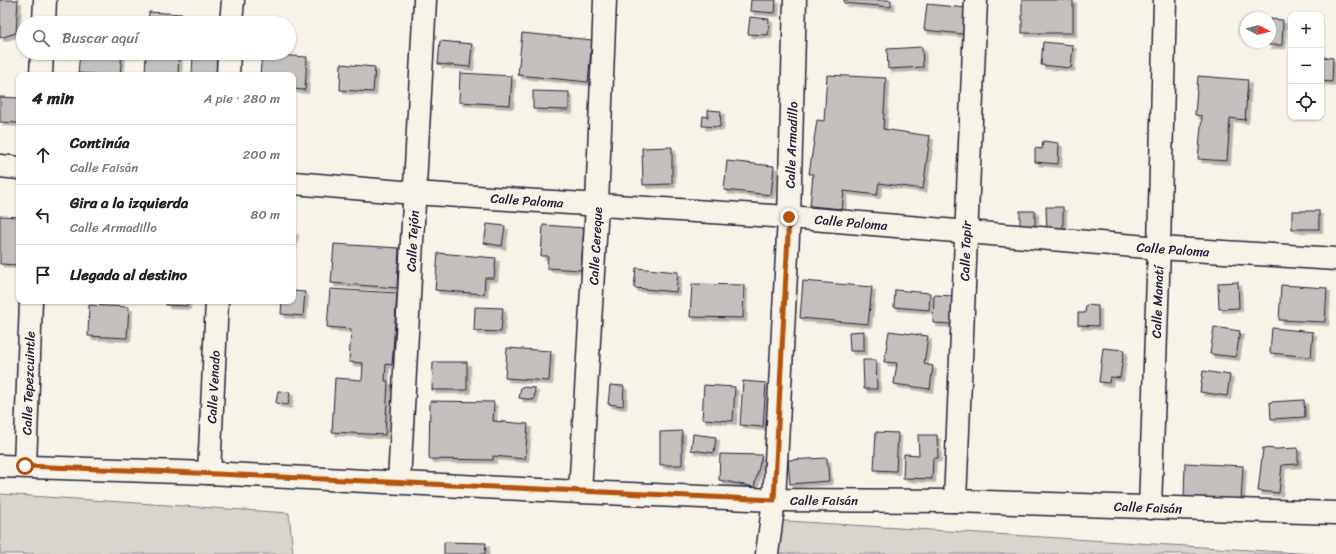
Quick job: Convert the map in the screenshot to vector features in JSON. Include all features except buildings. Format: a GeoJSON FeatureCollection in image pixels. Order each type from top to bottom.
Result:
{"type":"FeatureCollection","features":[{"type":"Feature","properties":{"kind":"street"},"geometry":{"type":"LineString","coordinates":[[45,16],[46,0]]}},
{"type":"Feature","properties":{"kind":"street"},"geometry":{"type":"LineString","coordinates":[[231,16],[232,0]]}},
{"type":"Feature","properties":{"kind":"street","name":"Calle Tejón"},"geometry":{"type":"LineString","coordinates":[[399,482],[425,0]]}},
{"type":"Feature","properties":{"kind":"street","name":"Calle Cereque"},"geometry":{"type":"LineString","coordinates":[[580,492],[597,205],[605,0]]}},
{"type":"Feature","properties":{"kind":"street","name":"Calle Armadillo"},"geometry":{"type":"LineString","coordinates":[[767,554],[774,500],[789,217],[795,0]]}},
{"type":"Feature","properties":{"kind":"street","name":"Calle Tapir"},"geometry":{"type":"LineString","coordinates":[[955,501],[976,0]]}},
{"type":"Feature","properties":{"kind":"street","name":"Calle Manatí"},"geometry":{"type":"LineString","coordinates":[[1150,508],[1159,248],[1165,0]]}},
{"type":"Feature","properties":{"kind":"street"},"geometry":{"type":"LineString","coordinates":[[41,72],[42,60]]}},
{"type":"Feature","properties":{"kind":"street"},"geometry":{"type":"LineString","coordinates":[[228,72],[229,60]]}},
{"type":"Feature","properties":{"kind":"street"},"geometry":{"type":"LineString","coordinates":[[0,166],[16,168]]}},
{"type":"Feature","properties":{"kind":"street","name":"Calle Paloma"},"geometry":{"type":"LineString","coordinates":[[296,183],[414,193],[789,217],[1159,248],[1336,260]]}},
{"type":"Feature","properties":{"kind":"street","name":"Calle Tepezcuintle"},"geometry":{"type":"LineString","coordinates":[[25,466],[31,304]]}},
{"type":"Feature","properties":{"kind":"street","name":"Calle Venado"},"geometry":{"type":"LineString","coordinates":[[209,473],[216,304]]}},
{"type":"Feature","properties":{"kind":"street","name":"Calle Faisán"},"geometry":{"type":"LineString","coordinates":[[0,466],[209,473],[580,492],[774,500],[955,501],[1336,513]]}},
{"type":"Feature","properties":{"kind":"shaded area"},"geometry":{"type":"Polygon","coordinates":[[[0,494],[289,513],[293,554],[0,554],[0,494]]]}},
{"type":"Feature","properties":{"kind":"shaded area"},"geometry":{"type":"Polygon","coordinates":[[[771,520],[1313,554],[764,554],[771,520]]]}},
{"type":"Feature","properties":{"kind":"route"},"geometry":{"type":"LineString","coordinates":[[25,466],[209,473],[580,492],[774,500],[789,217]]}}]}
